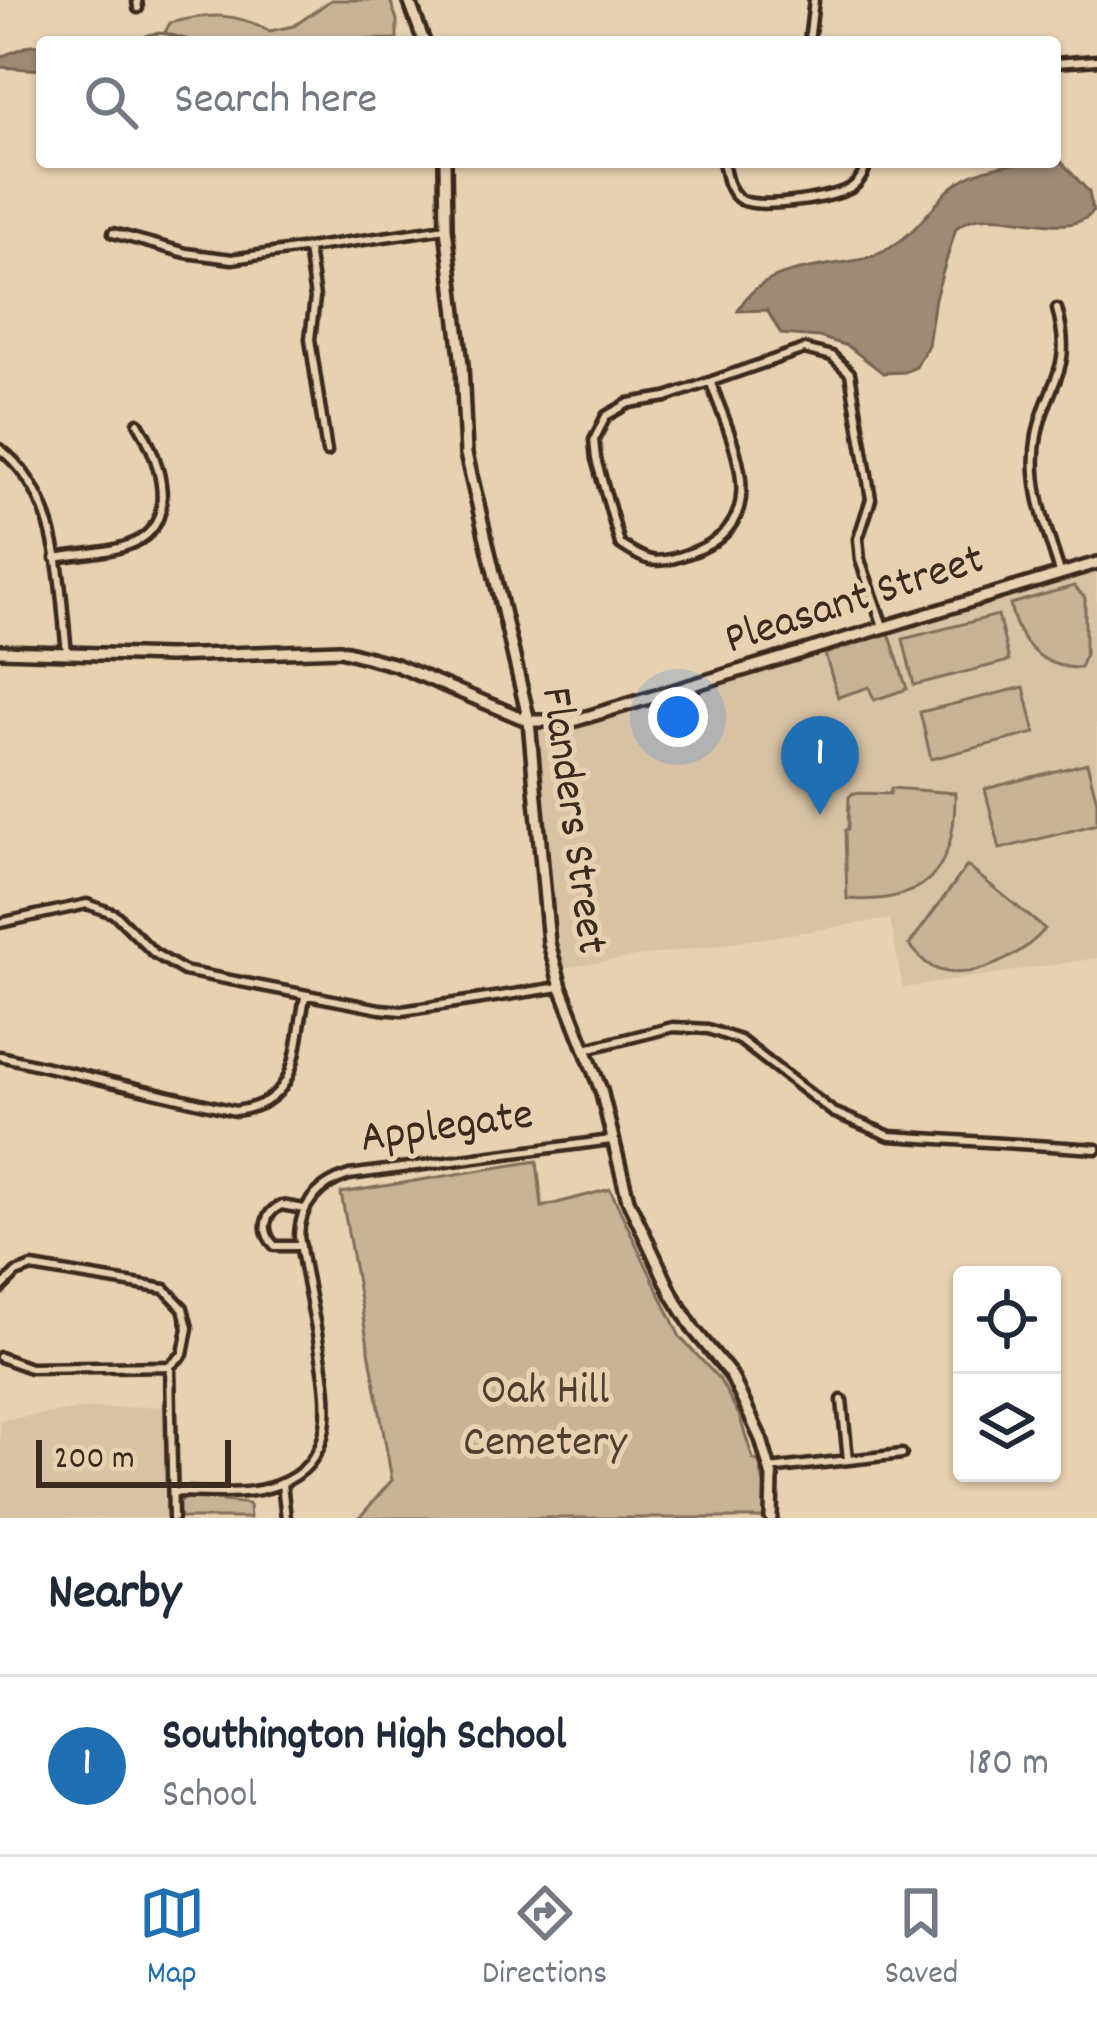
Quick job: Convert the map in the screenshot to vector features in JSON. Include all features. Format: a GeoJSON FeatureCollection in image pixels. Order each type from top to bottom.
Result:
{"type":"FeatureCollection","features":[{"type":"Feature","properties":{"kind":"street"},"geometry":{"type":"LineString","coordinates":[[409,0],[422,36]]}},
{"type":"Feature","properties":{"kind":"street"},"geometry":{"type":"LineString","coordinates":[[810,36],[814,0]]}},
{"type":"Feature","properties":{"kind":"street"},"geometry":{"type":"LineString","coordinates":[[1061,63],[1097,60]]}},
{"type":"Feature","properties":{"kind":"street","name":"Flanders Street"},"geometry":{"type":"LineString","coordinates":[[445,168],[466,454],[529,722],[549,943],[560,987],[601,1090],[628,1200],[674,1296],[749,1408],[769,1469],[771,1518]]}},
{"type":"Feature","properties":{"kind":"street"},"geometry":{"type":"LineString","coordinates":[[724,168],[727,182],[740,200],[760,206],[848,191],[866,168]]}},
{"type":"Feature","properties":{"kind":"street"},"geometry":{"type":"LineString","coordinates":[[113,233],[218,259],[446,228]]}},
{"type":"Feature","properties":{"kind":"street"},"geometry":{"type":"LineString","coordinates":[[308,249],[315,298],[310,339],[328,452]]}},
{"type":"Feature","properties":{"kind":"street"},"geometry":{"type":"LineString","coordinates":[[1057,309],[1064,357],[1042,416],[1035,471],[1060,572]]}},
{"type":"Feature","properties":{"kind":"street"},"geometry":{"type":"LineString","coordinates":[[711,383],[743,475],[743,500],[730,528],[709,547],[661,563],[642,559],[620,544],[596,459],[594,440],[606,416],[629,403],[666,397],[804,349],[832,356],[850,373],[871,499],[858,539],[860,560],[883,626]]}},
{"type":"Feature","properties":{"kind":"street"},"geometry":{"type":"LineString","coordinates":[[55,558],[127,545],[152,530],[162,480],[138,423]]}},
{"type":"Feature","properties":{"kind":"street"},"geometry":{"type":"LineString","coordinates":[[0,449],[19,464],[39,492],[55,558],[68,653]]}},
{"type":"Feature","properties":{"kind":"street","name":"Pleasant Street"},"geometry":{"type":"LineString","coordinates":[[0,652],[169,656],[340,650],[396,665],[529,722],[573,721],[1097,563]]}},
{"type":"Feature","properties":{"kind":"street"},"geometry":{"type":"LineString","coordinates":[[0,923],[87,904],[115,914],[154,953],[184,971],[305,997],[402,1010],[560,987]]}},
{"type":"Feature","properties":{"kind":"street"},"geometry":{"type":"LineString","coordinates":[[0,1056],[235,1111],[261,1107],[288,1084],[305,997]]}},
{"type":"Feature","properties":{"kind":"street"},"geometry":{"type":"LineString","coordinates":[[586,1049],[673,1027],[708,1029],[740,1040],[833,1112],[890,1136],[1097,1149]]}},
{"type":"Feature","properties":{"kind":"street","name":"Applegate"},"geometry":{"type":"LineString","coordinates":[[301,1246],[275,1246],[265,1223],[271,1212],[281,1205],[304,1209],[320,1190],[349,1175],[611,1140]]}},
{"type":"Feature","properties":{"kind":"street"},"geometry":{"type":"LineString","coordinates":[[174,1492],[256,1490],[282,1484],[313,1457],[325,1434],[329,1412],[299,1227],[304,1209]]}},
{"type":"Feature","properties":{"kind":"street"},"geometry":{"type":"LineString","coordinates":[[0,1289],[16,1273],[32,1267],[165,1289],[183,1307],[188,1328],[183,1354],[170,1366],[30,1368],[0,1357]]}},
{"type":"Feature","properties":{"kind":"street"},"geometry":{"type":"LineString","coordinates":[[170,1366],[173,1518]]}},
{"type":"Feature","properties":{"kind":"street"},"geometry":{"type":"LineString","coordinates":[[842,1400],[848,1460]]}},
{"type":"Feature","properties":{"kind":"street"},"geometry":{"type":"LineString","coordinates":[[769,1469],[902,1454]]}},
{"type":"Feature","properties":{"kind":"street"},"geometry":{"type":"LineString","coordinates":[[282,1484],[286,1518]]}},
{"type":"Feature","properties":{"kind":"shaded area"},"geometry":{"type":"Polygon","coordinates":[[[36,45],[36,70],[0,67],[0,57],[36,45]]]}},
{"type":"Feature","properties":{"kind":"shaded area"},"geometry":{"type":"Polygon","coordinates":[[[1061,161],[1089,192],[1093,212],[1064,224],[988,217],[956,228],[935,298],[928,345],[916,367],[883,373],[848,346],[819,337],[781,334],[767,310],[738,311],[748,296],[776,277],[863,259],[888,249],[908,235],[953,186],[980,171],[1061,168],[1061,161]]]}},
{"type":"Feature","properties":{"kind":"shaded area"},"geometry":{"type":"Polygon","coordinates":[[[1096,569],[1097,958],[903,988],[890,919],[562,968],[535,736],[540,730],[569,729],[1096,569]]]}},
{"type":"Feature","properties":{"kind":"shaded area"},"geometry":{"type":"Polygon","coordinates":[[[165,1406],[168,1518],[0,1518],[0,1420],[81,1409],[165,1406]]]}},
{"type":"Feature","properties":{"kind":"green space"},"geometry":{"type":"Polygon","coordinates":[[[331,0],[390,0],[397,36],[171,36],[165,32],[170,23],[209,16],[233,17],[270,31],[294,26],[331,0]]]}},
{"type":"Feature","properties":{"kind":"green space"},"geometry":{"type":"Polygon","coordinates":[[[1074,586],[1085,598],[1085,655],[1080,668],[1053,663],[1033,650],[1018,630],[1010,604],[1074,586]]]}},
{"type":"Feature","properties":{"kind":"green space"},"geometry":{"type":"Polygon","coordinates":[[[998,615],[1009,661],[914,685],[903,639],[998,615]]]}},
{"type":"Feature","properties":{"kind":"green space"},"geometry":{"type":"Polygon","coordinates":[[[889,633],[907,689],[874,700],[869,687],[838,697],[825,654],[889,633]]]}},
{"type":"Feature","properties":{"kind":"green space"},"geometry":{"type":"Polygon","coordinates":[[[1024,687],[1035,733],[931,759],[920,712],[1024,687]]]}},
{"type":"Feature","properties":{"kind":"green space"},"geometry":{"type":"Polygon","coordinates":[[[1087,763],[1097,801],[1097,824],[1000,849],[985,789],[1087,763]]]}},
{"type":"Feature","properties":{"kind":"green space"},"geometry":{"type":"Polygon","coordinates":[[[891,788],[955,793],[950,843],[931,877],[916,888],[897,896],[847,899],[849,797],[853,793],[890,794],[891,788]]]}},
{"type":"Feature","properties":{"kind":"green space"},"geometry":{"type":"Polygon","coordinates":[[[967,866],[1045,929],[1024,948],[983,969],[939,970],[909,945],[967,866]]]}},
{"type":"Feature","properties":{"kind":"green space","name":"Oak Hill Cemetery"},"geometry":{"type":"Polygon","coordinates":[[[537,1161],[542,1207],[610,1189],[680,1337],[720,1380],[739,1415],[753,1459],[759,1462],[765,1518],[359,1518],[392,1480],[341,1193],[537,1161]]]}},
{"type":"Feature","properties":{"kind":"green space"},"geometry":{"type":"Polygon","coordinates":[[[223,1495],[223,1501],[249,1504],[250,1518],[178,1518],[179,1502],[184,1499],[223,1495]]]}},
{"type":"Feature","properties":{"kind":"waterway"},"geometry":{"type":"LineString","coordinates":[[148,36],[176,36]]}},
{"type":"Feature","properties":{"kind":"place","name":"Southington High School"},"geometry":{"type":"Point","coordinates":[820,815]}}]}
